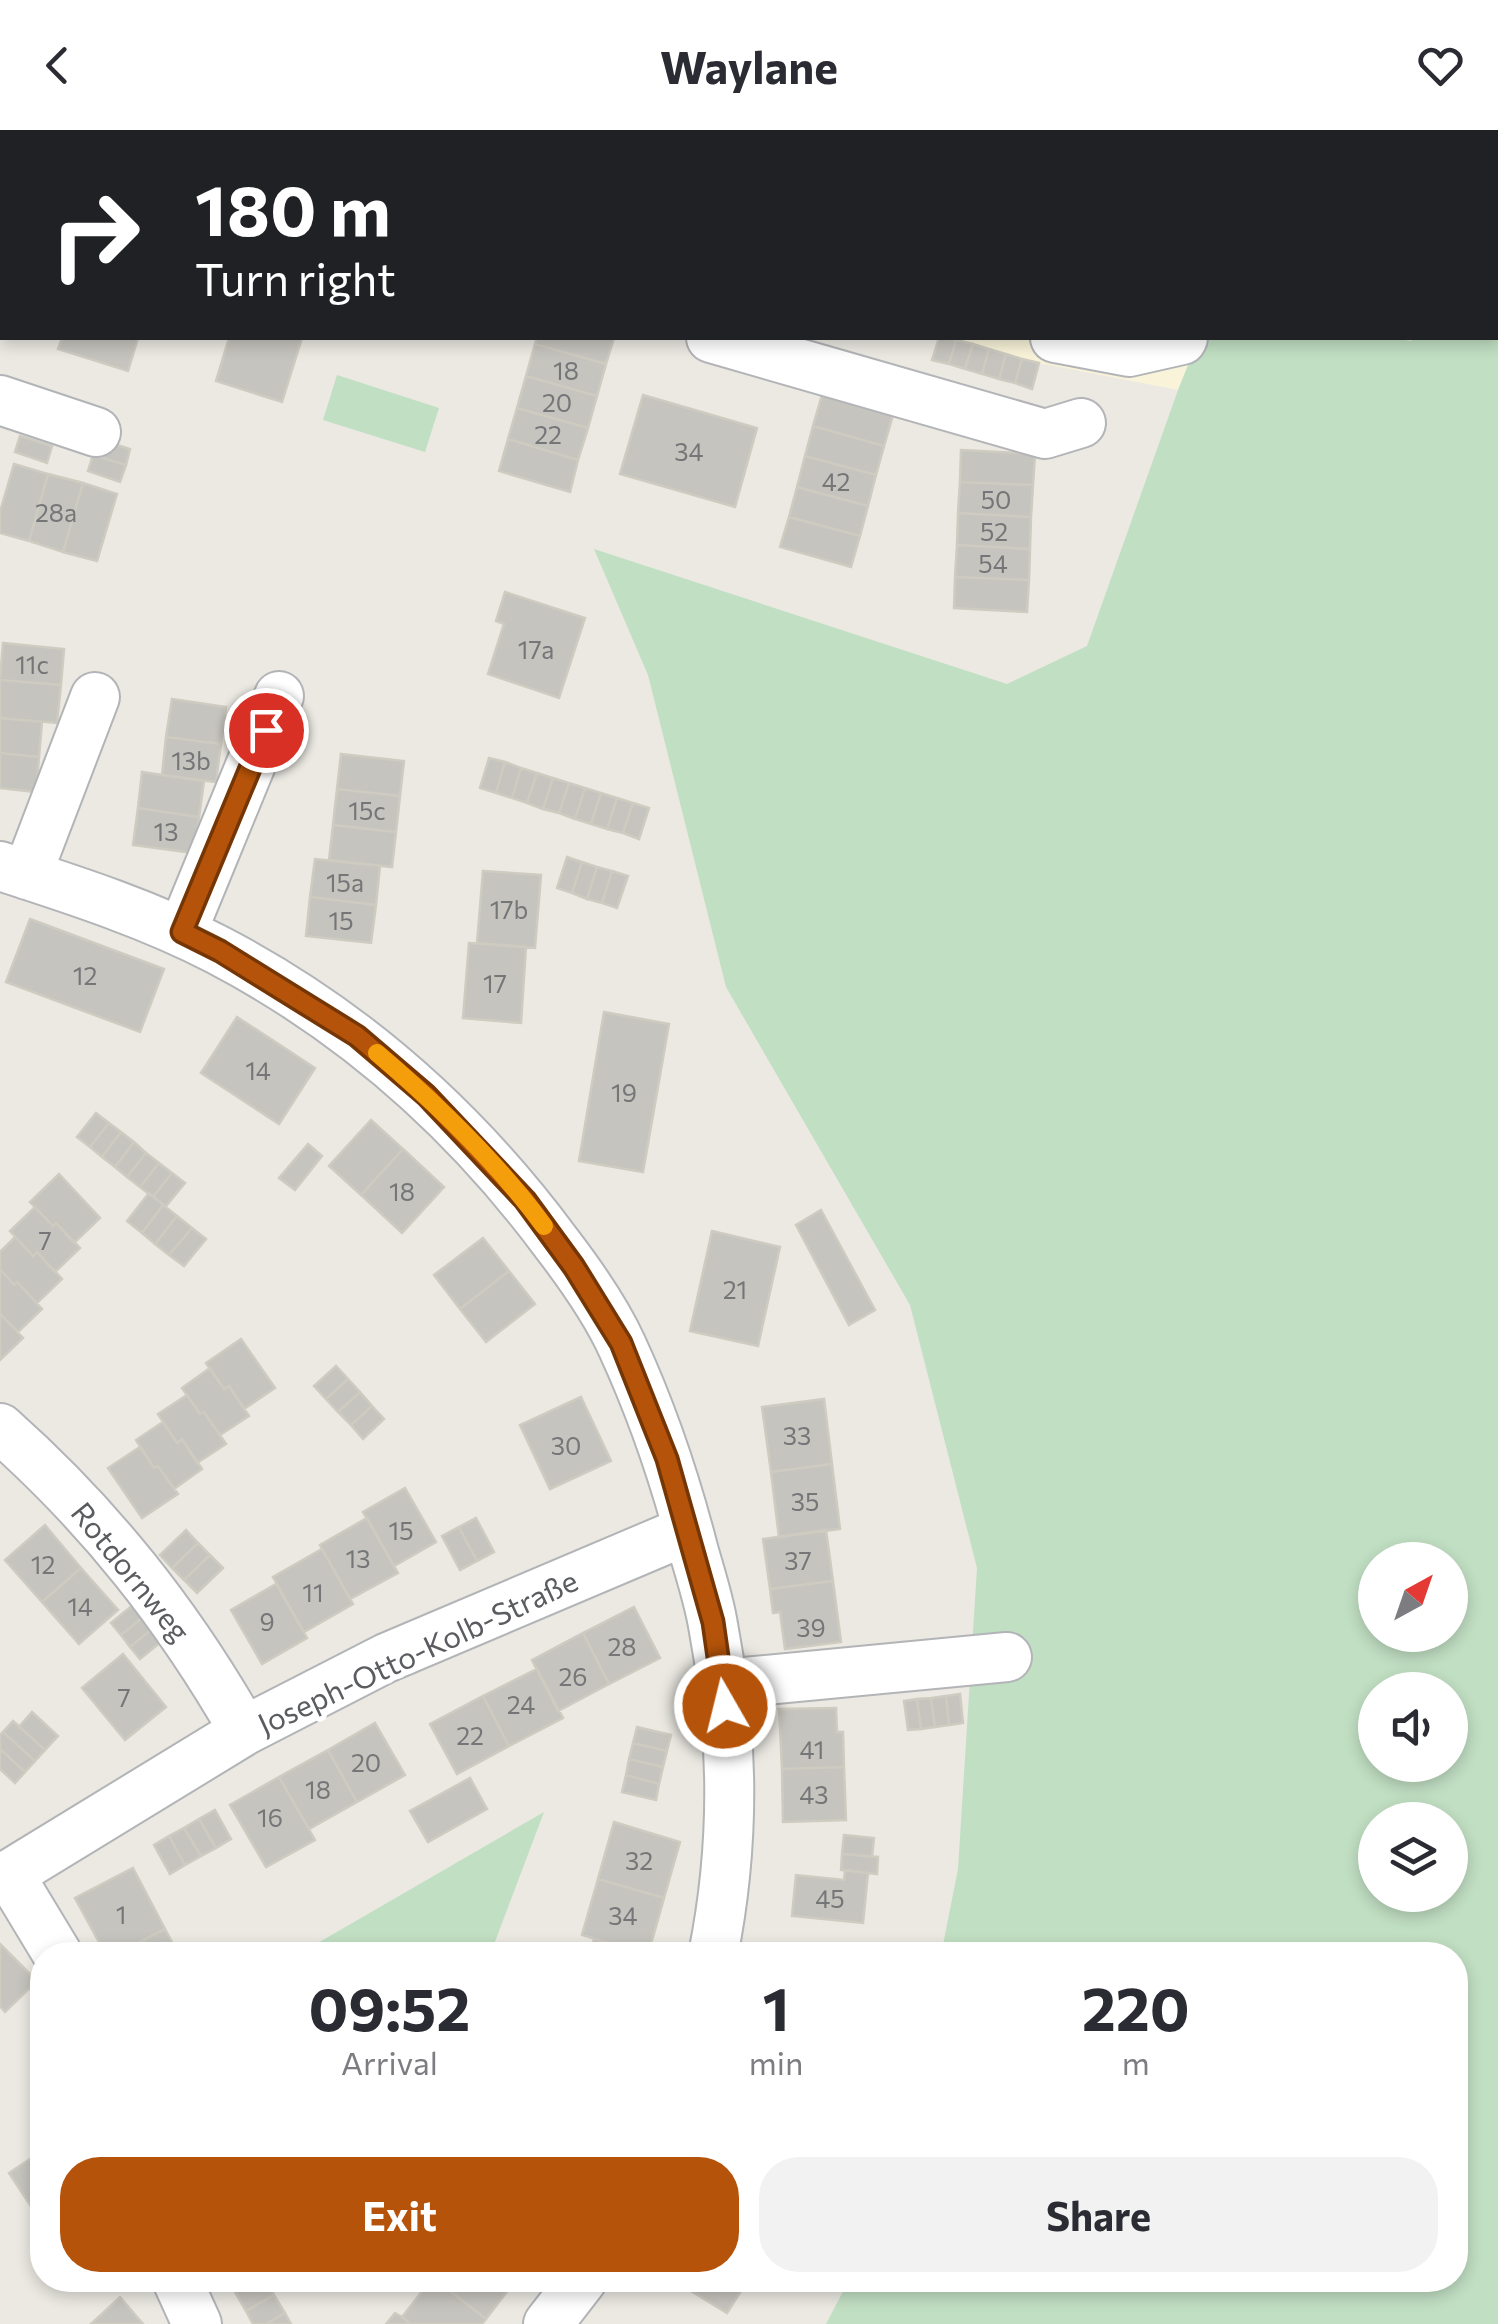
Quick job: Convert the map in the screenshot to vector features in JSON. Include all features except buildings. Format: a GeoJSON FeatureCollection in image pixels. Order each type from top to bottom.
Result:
{"type":"FeatureCollection","features":[{"type":"Feature","properties":{"kind":"street"},"geometry":{"type":"LineString","coordinates":[[718,340],[1045,434],[1081,423]]}},
{"type":"Feature","properties":{"kind":"street"},"geometry":{"type":"LineString","coordinates":[[1066,340],[1129,352],[1182,340]]}},
{"type":"Feature","properties":{"kind":"street"},"geometry":{"type":"LineString","coordinates":[[0,400],[96,432]]}},
{"type":"Feature","properties":{"kind":"street"},"geometry":{"type":"LineString","coordinates":[[182,932],[280,696]]}},
{"type":"Feature","properties":{"kind":"street"},"geometry":{"type":"LineString","coordinates":[[95,698],[14,870],[115,904],[182,932],[220,951],[357,1036],[426,1095],[525,1200],[574,1267],[621,1343],[667,1459],[713,1622],[723,1684],[730,1781],[727,1862],[715,1942]]}},
{"type":"Feature","properties":{"kind":"street","name":"Rotdornweg"},"geometry":{"type":"LineString","coordinates":[[0,1428],[49,1472],[134,1566],[179,1625],[244,1730]]}},
{"type":"Feature","properties":{"kind":"street","name":"Joseph-Otto-Kolb-Straße"},"geometry":{"type":"LineString","coordinates":[[4,1877],[244,1730],[386,1658],[688,1530]]}},
{"type":"Feature","properties":{"kind":"street"},"geometry":{"type":"LineString","coordinates":[[723,1684],[1007,1657]]}},
{"type":"Feature","properties":{"kind":"street"},"geometry":{"type":"LineString","coordinates":[[4,1877],[49,1942]]}},
{"type":"Feature","properties":{"kind":"street"},"geometry":{"type":"LineString","coordinates":[[548,2324],[573,2292]]}},
{"type":"Feature","properties":{"kind":"shaded area"},"geometry":{"type":"Polygon","coordinates":[[[957,340],[1198,340],[1178,390],[1039,363],[957,340]]]}},
{"type":"Feature","properties":{"kind":"green space"},"geometry":{"type":"Polygon","coordinates":[[[1198,340],[1498,340],[1498,2324],[826,2324],[843,2292],[1468,2292],[1468,1942],[944,1942],[958,1869],[977,1568],[910,1305],[726,987],[648,675],[594,549],[1007,684],[1087,646],[1198,340]]]}},
{"type":"Feature","properties":{"kind":"green space"},"geometry":{"type":"Polygon","coordinates":[[[337,375],[439,408],[425,452],[323,420],[337,375]]]}},
{"type":"Feature","properties":{"kind":"green space"},"geometry":{"type":"Polygon","coordinates":[[[544,1812],[495,1942],[319,1942],[544,1812]]]}},
{"type":"Feature","properties":{"kind":"slow traffic"},"geometry":{"type":"LineString","coordinates":[[377,1053],[426,1095],[525,1200],[544,1226]]}},
{"type":"Feature","properties":{"kind":"route"},"geometry":{"type":"LineString","coordinates":[[266,730],[182,932],[220,951],[357,1036],[426,1095],[525,1200],[574,1267],[621,1343],[667,1459],[713,1622],[725,1706]]}}]}
